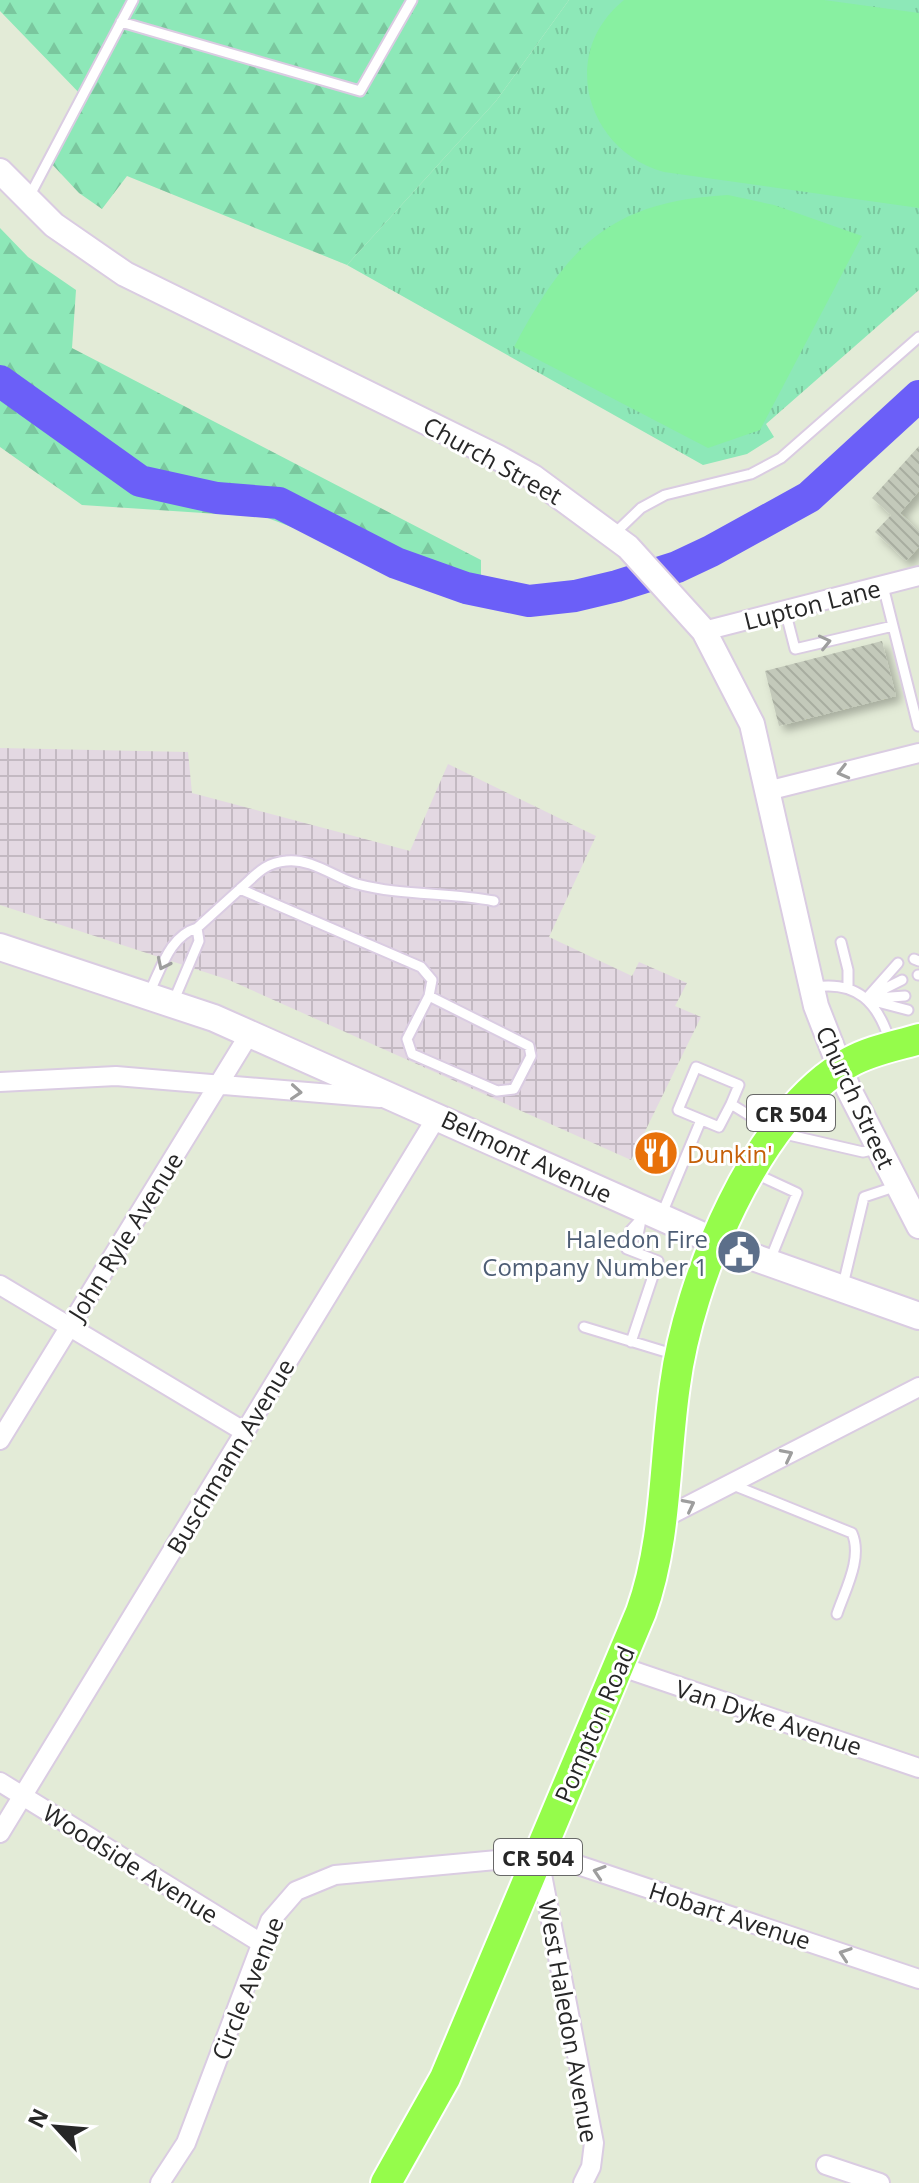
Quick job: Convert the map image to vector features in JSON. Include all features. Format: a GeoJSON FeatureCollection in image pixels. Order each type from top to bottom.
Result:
{"type":"FeatureCollection","features":[{"type":"Feature","properties":{"kind":"main road","name":"Belmont Avenue"},"geometry":{"type":"LineString","coordinates":[[0,947],[160,999],[250,1033],[438,1115],[648,1216],[919,1316]]}},
{"type":"Feature","properties":{"kind":"main road","name":"CR 504"},"geometry":{"type":"LineString","coordinates":[[660,1520],[680,1355],[716,1243],[749,1171],[776,1132],[810,1094],[839,1069],[869,1053],[905,1043]]}},
{"type":"Feature","properties":{"kind":"main road","name":"Pompton Road"},"geometry":{"type":"LineString","coordinates":[[386,2183],[445,2078],[619,1666],[650,1588],[660,1520]]}},
{"type":"Feature","properties":{"kind":"street","name":"Church Street"},"geometry":{"type":"LineString","coordinates":[[0,171],[54,225],[125,274],[533,477],[621,541],[704,631],[752,724],[812,987],[839,1069],[919,1226]]}},
{"type":"Feature","properties":{"kind":"street","name":"Lupton Lane"},"geometry":{"type":"LineString","coordinates":[[704,631],[919,576]]}},
{"type":"Feature","properties":{"kind":"street"},"geometry":{"type":"LineString","coordinates":[[767,791],[919,753]]}},
{"type":"Feature","properties":{"kind":"street","name":"John Ryle Avenue"},"geometry":{"type":"LineString","coordinates":[[0,1440],[250,1033]]}},
{"type":"Feature","properties":{"kind":"street","name":"Belmont Avenue"},"geometry":{"type":"LineString","coordinates":[[0,1082],[116,1076],[403,1100]]}},
{"type":"Feature","properties":{"kind":"street","name":"Buschmann Avenue"},"geometry":{"type":"LineString","coordinates":[[0,1833],[438,1115]]}},
{"type":"Feature","properties":{"kind":"street"},"geometry":{"type":"LineString","coordinates":[[0,1285],[245,1432]]}},
{"type":"Feature","properties":{"kind":"street"},"geometry":{"type":"LineString","coordinates":[[660,1520],[919,1387]]}},
{"type":"Feature","properties":{"kind":"street","name":"Van Dyke Avenue"},"geometry":{"type":"LineString","coordinates":[[619,1666],[919,1768]]}},
{"type":"Feature","properties":{"kind":"street","name":"Woodside Avenue"},"geometry":{"type":"LineString","coordinates":[[0,1782],[261,1943]]}},
{"type":"Feature","properties":{"kind":"street","name":"Circle Avenue"},"geometry":{"type":"LineString","coordinates":[[160,2183],[186,2143],[261,1943],[281,1904],[314,1881],[335,1875],[539,1856]]}},
{"type":"Feature","properties":{"kind":"street","name":"Hobart Avenue"},"geometry":{"type":"LineString","coordinates":[[539,1856],[578,1865],[919,1979]]}},
{"type":"Feature","properties":{"kind":"street","name":"West Haledon Avenue"},"geometry":{"type":"LineString","coordinates":[[539,1856],[594,2143],[591,2167],[583,2183]]}},
{"type":"Feature","properties":{"kind":"street"},"geometry":{"type":"LineString","coordinates":[[826,2165],[880,2183]]}},
{"type":"Feature","properties":{"kind":"lane"},"geometry":{"type":"LineString","coordinates":[[28,200],[133,0]]}},
{"type":"Feature","properties":{"kind":"lane"},"geometry":{"type":"LineString","coordinates":[[121,22],[360,91],[412,0]]}},
{"type":"Feature","properties":{"kind":"lane"},"geometry":{"type":"LineString","coordinates":[[621,541],[641,508],[665,495],[751,474],[781,458],[919,337]]}},
{"type":"Feature","properties":{"kind":"lane"},"geometry":{"type":"LineString","coordinates":[[883,586],[918,726]]}},
{"type":"Feature","properties":{"kind":"lane"},"geometry":{"type":"LineString","coordinates":[[785,610],[795,649],[893,626]]}},
{"type":"Feature","properties":{"kind":"lane"},"geometry":{"type":"LineString","coordinates":[[160,999],[174,943],[182,933],[197,928],[265,865],[289,860],[303,861],[357,884],[408,893],[494,901]]}},
{"type":"Feature","properties":{"kind":"lane"},"geometry":{"type":"LineString","coordinates":[[240,889],[421,967],[432,980],[429,996],[407,1039],[412,1054],[497,1091],[514,1089],[531,1056],[529,1046],[429,996]]}},
{"type":"Feature","properties":{"kind":"lane"},"geometry":{"type":"LineString","coordinates":[[160,999],[199,941],[197,928]]}},
{"type":"Feature","properties":{"kind":"lane"},"geometry":{"type":"LineString","coordinates":[[841,942],[848,970],[848,986]]}},
{"type":"Feature","properties":{"kind":"lane"},"geometry":{"type":"LineString","coordinates":[[866,999],[898,963]]}},
{"type":"Feature","properties":{"kind":"lane"},"geometry":{"type":"LineString","coordinates":[[866,999],[902,980]]}},
{"type":"Feature","properties":{"kind":"lane"},"geometry":{"type":"LineString","coordinates":[[812,987],[838,983],[848,986],[866,999],[886,1028],[905,1043]]}},
{"type":"Feature","properties":{"kind":"lane"},"geometry":{"type":"LineString","coordinates":[[866,999],[905,996]]}},
{"type":"Feature","properties":{"kind":"lane"},"geometry":{"type":"LineString","coordinates":[[866,999],[908,1010]]}},
{"type":"Feature","properties":{"kind":"lane"},"geometry":{"type":"LineString","coordinates":[[696,1067],[739,1085],[731,1104],[719,1127],[678,1110],[696,1067]]}},
{"type":"Feature","properties":{"kind":"lane"},"geometry":{"type":"LineString","coordinates":[[731,1104],[776,1132],[863,1152],[878,1148]]}},
{"type":"Feature","properties":{"kind":"lane"},"geometry":{"type":"LineString","coordinates":[[631,1342],[658,1261],[627,1249],[630,1231],[648,1216],[701,1120]]}},
{"type":"Feature","properties":{"kind":"lane"},"geometry":{"type":"LineString","coordinates":[[749,1171],[797,1193],[769,1263]]}},
{"type":"Feature","properties":{"kind":"lane"},"geometry":{"type":"LineString","coordinates":[[842,1288],[864,1197],[898,1186]]}},
{"type":"Feature","properties":{"kind":"lane"},"geometry":{"type":"LineString","coordinates":[[584,1327],[680,1355]]}},
{"type":"Feature","properties":{"kind":"lane"},"geometry":{"type":"LineString","coordinates":[[724,1487],[852,1533],[856,1556],[837,1614]]}},
{"type":"Feature","properties":{"kind":"shaded area"},"geometry":{"type":"Polygon","coordinates":[[[0,748],[188,752],[192,793],[410,851],[448,764],[596,836],[549,937],[632,976],[639,962],[687,983],[675,1006],[701,1017],[631,1160],[229,980],[0,905],[0,748]]]}},
{"type":"Feature","properties":{"kind":"green space"},"geometry":{"type":"Polygon","coordinates":[[[0,0],[569,0],[496,101],[347,265],[127,176],[102,209],[79,193],[49,161],[86,100],[0,11],[0,0]]]}},
{"type":"Feature","properties":{"kind":"green space"},"geometry":{"type":"Polygon","coordinates":[[[569,0],[919,0],[919,290],[766,424],[774,437],[747,454],[703,465],[347,265],[496,101],[569,0]]]}},
{"type":"Feature","properties":{"kind":"green space"},"geometry":{"type":"Polygon","coordinates":[[[624,0],[824,0],[919,13],[919,208],[664,172],[637,160],[616,143],[600,122],[590,98],[587,72],[591,46],[604,22],[624,0]]]}},
{"type":"Feature","properties":{"kind":"green space"},"geometry":{"type":"Polygon","coordinates":[[[728,195],[774,205],[862,236],[760,430],[708,448],[514,347],[553,282],[597,236],[622,219],[652,207],[687,199],[728,195]]]}},
{"type":"Feature","properties":{"kind":"green space"},"geometry":{"type":"Polygon","coordinates":[[[0,228],[28,257],[76,290],[72,348],[481,560],[481,599],[265,517],[82,505],[0,447],[0,228]]]}},
{"type":"Feature","properties":{"kind":"building"},"geometry":{"type":"Polygon","coordinates":[[[919,446],[919,491],[900,513],[919,531],[919,547],[906,561],[875,532],[891,515],[872,498],[919,446]]]}},
{"type":"Feature","properties":{"kind":"building"},"geometry":{"type":"Polygon","coordinates":[[[882,641],[896,696],[779,726],[765,671],[882,641]]]}},
{"type":"Feature","properties":{"kind":"waterway"},"geometry":{"type":"LineString","coordinates":[[0,381],[140,481],[217,498],[279,503],[396,563],[466,588],[529,601],[575,596],[617,586],[677,567],[711,551],[809,497],[919,396]]}},
{"type":"Feature","properties":{"kind":"place","name":"Dunkin'"},"geometry":{"type":"Point","coordinates":[656,1153]}},
{"type":"Feature","properties":{"kind":"place","name":"Haledon Fire Company Number 1"},"geometry":{"type":"Point","coordinates":[739,1252]}}]}
